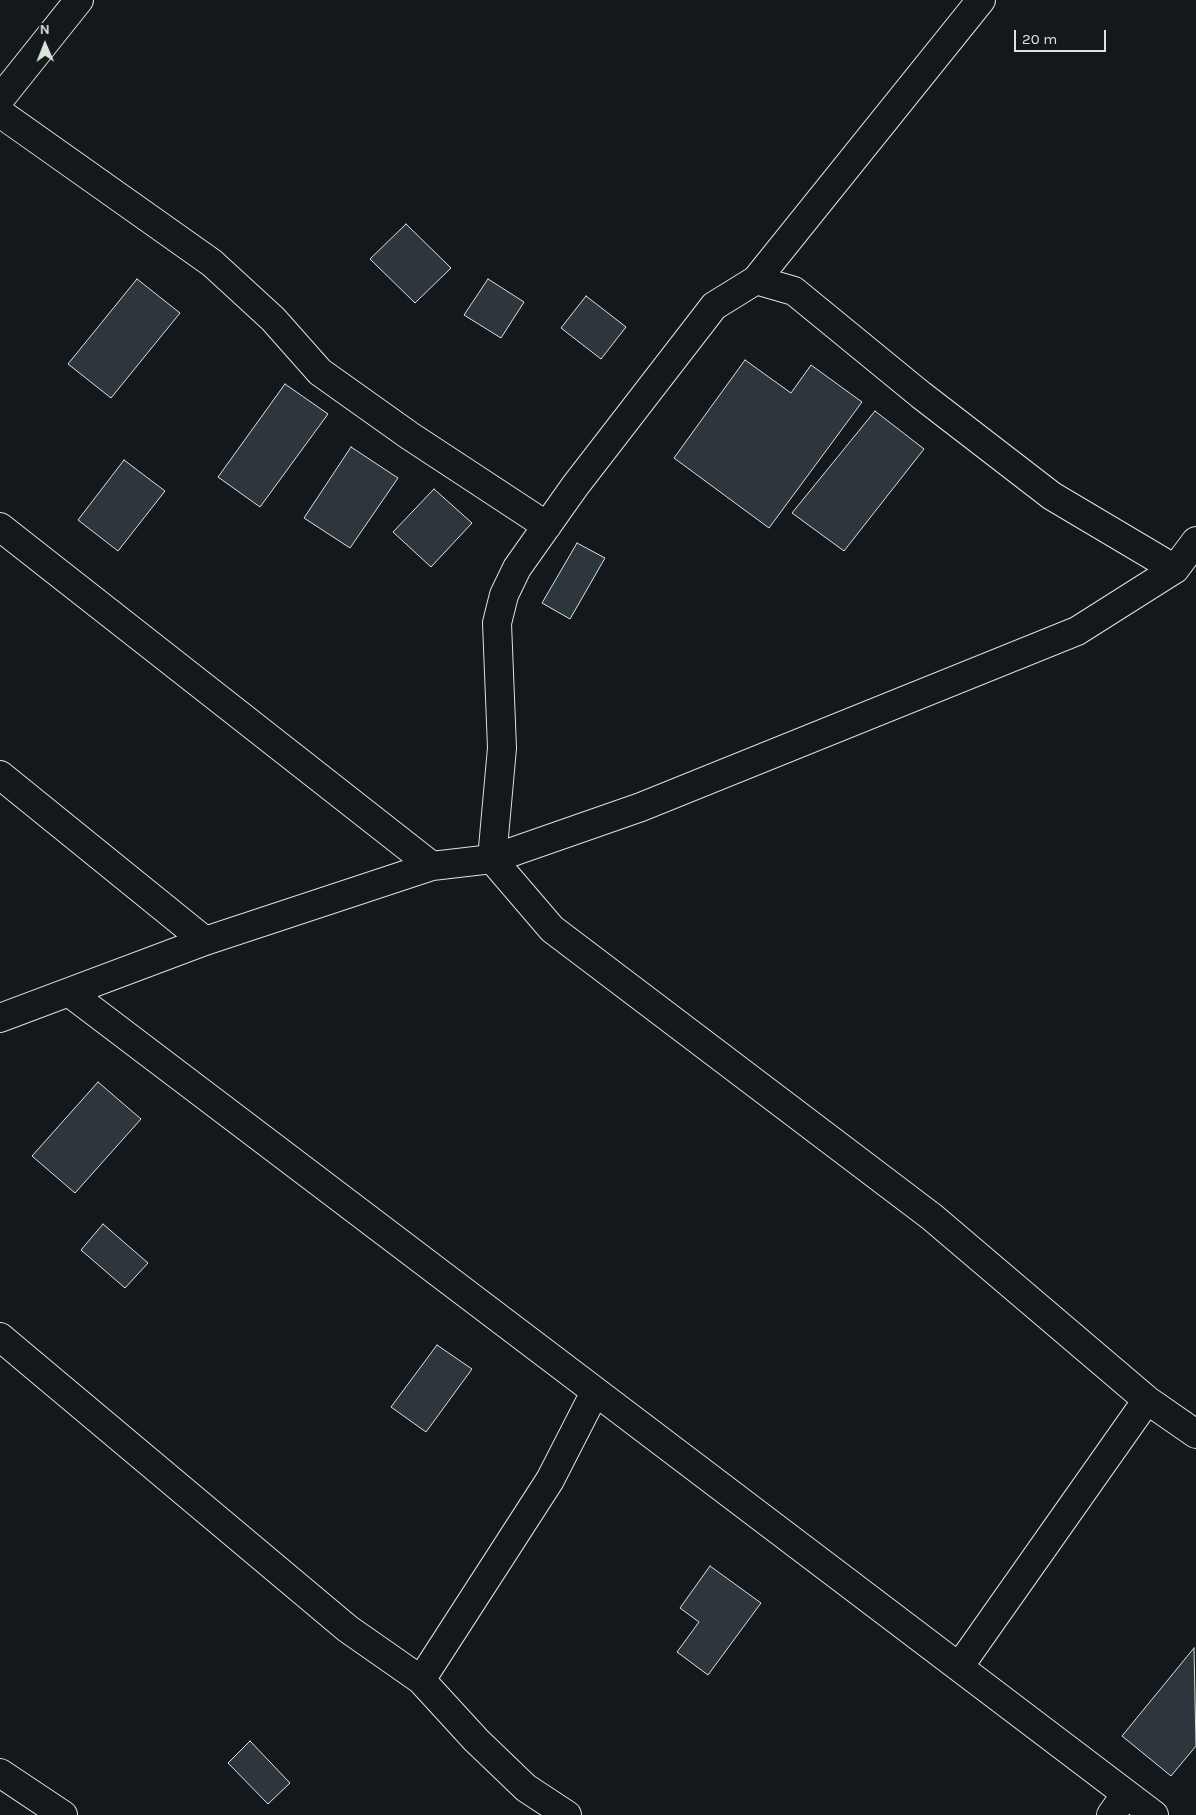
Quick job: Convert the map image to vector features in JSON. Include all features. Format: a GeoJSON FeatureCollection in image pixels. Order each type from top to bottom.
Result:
{"type":"FeatureCollection","features":[{"type":"Feature","properties":{"kind":"street"},"geometry":{"type":"LineString","coordinates":[[0,98],[79,0]]}},
{"type":"Feature","properties":{"kind":"street"},"geometry":{"type":"LineString","coordinates":[[980,0],[756,280],[714,306],[517,568],[504,595],[497,624],[502,748],[492,860],[552,929],[932,1217],[1147,1400],[1196,1434]]}},
{"type":"Feature","properties":{"kind":"street"},"geometry":{"type":"LineString","coordinates":[[0,113],[212,263],[273,319],[320,372],[410,436],[547,526]]}},
{"type":"Feature","properties":{"kind":"street"},"geometry":{"type":"LineString","coordinates":[[756,280],[794,292],[921,395],[1052,496],[1175,569]]}},
{"type":"Feature","properties":{"kind":"street"},"geometry":{"type":"LineString","coordinates":[[0,527],[432,866]]}},
{"type":"Feature","properties":{"kind":"street"},"geometry":{"type":"LineString","coordinates":[[0,1018],[70,994],[205,940],[432,866],[492,860],[641,807],[1077,631],[1175,569],[1196,541]]}},
{"type":"Feature","properties":{"kind":"street"},"geometry":{"type":"LineString","coordinates":[[0,776],[205,940]]}},
{"type":"Feature","properties":{"kind":"street"},"geometry":{"type":"LineString","coordinates":[[70,994],[959,1667],[1118,1805],[1154,1815]]}},
{"type":"Feature","properties":{"kind":"street"},"geometry":{"type":"LineString","coordinates":[[0,1337],[348,1630],[421,1680],[476,1740],[526,1788],[566,1815]]}},
{"type":"Feature","properties":{"kind":"street"},"geometry":{"type":"LineString","coordinates":[[421,1680],[550,1480],[595,1392]]}},
{"type":"Feature","properties":{"kind":"street"},"geometry":{"type":"LineString","coordinates":[[959,1667],[1147,1400]]}},
{"type":"Feature","properties":{"kind":"street"},"geometry":{"type":"LineString","coordinates":[[0,1773],[62,1815]]}},
{"type":"Feature","properties":{"kind":"building"},"geometry":{"type":"Polygon","coordinates":[[[406,224],[451,268],[415,303],[370,259],[406,224]]]}},
{"type":"Feature","properties":{"kind":"building"},"geometry":{"type":"Polygon","coordinates":[[[137,279],[180,313],[111,398],[68,364],[137,279]]]}},
{"type":"Feature","properties":{"kind":"building"},"geometry":{"type":"Polygon","coordinates":[[[488,279],[524,302],[501,338],[464,315],[488,279]]]}},
{"type":"Feature","properties":{"kind":"building"},"geometry":{"type":"Polygon","coordinates":[[[586,296],[626,327],[601,359],[561,328],[586,296]]]}},
{"type":"Feature","properties":{"kind":"building"},"geometry":{"type":"Polygon","coordinates":[[[745,360],[791,393],[811,365],[862,402],[769,528],[674,458],[745,360]]]}},
{"type":"Feature","properties":{"kind":"building"},"geometry":{"type":"Polygon","coordinates":[[[285,384],[328,414],[260,507],[218,477],[285,384]]]}},
{"type":"Feature","properties":{"kind":"building"},"geometry":{"type":"Polygon","coordinates":[[[875,411],[924,449],[844,551],[792,513],[875,411]]]}},
{"type":"Feature","properties":{"kind":"building"},"geometry":{"type":"Polygon","coordinates":[[[351,447],[398,478],[350,548],[304,518],[351,447]]]}},
{"type":"Feature","properties":{"kind":"building"},"geometry":{"type":"Polygon","coordinates":[[[124,460],[165,491],[118,551],[78,520],[124,460]]]}},
{"type":"Feature","properties":{"kind":"building"},"geometry":{"type":"Polygon","coordinates":[[[434,489],[472,523],[431,567],[393,532],[434,489]]]}},
{"type":"Feature","properties":{"kind":"building"},"geometry":{"type":"Polygon","coordinates":[[[577,543],[605,558],[570,619],[542,603],[577,543]]]}},
{"type":"Feature","properties":{"kind":"building"},"geometry":{"type":"Polygon","coordinates":[[[98,1082],[141,1119],[75,1193],[32,1156],[98,1082]]]}},
{"type":"Feature","properties":{"kind":"building"},"geometry":{"type":"Polygon","coordinates":[[[103,1224],[148,1263],[125,1288],[81,1250],[103,1224]]]}},
{"type":"Feature","properties":{"kind":"building"},"geometry":{"type":"Polygon","coordinates":[[[437,1345],[472,1369],[426,1432],[391,1407],[437,1345]]]}},
{"type":"Feature","properties":{"kind":"building"},"geometry":{"type":"Polygon","coordinates":[[[710,1566],[761,1603],[708,1675],[677,1652],[699,1622],[680,1608],[710,1566]]]}},
{"type":"Feature","properties":{"kind":"building"},"geometry":{"type":"Polygon","coordinates":[[[1194,1648],[1196,1746],[1171,1776],[1122,1736],[1194,1648]]]}},
{"type":"Feature","properties":{"kind":"building"},"geometry":{"type":"Polygon","coordinates":[[[250,1741],[290,1783],[268,1804],[228,1763],[250,1741]]]}}]}
